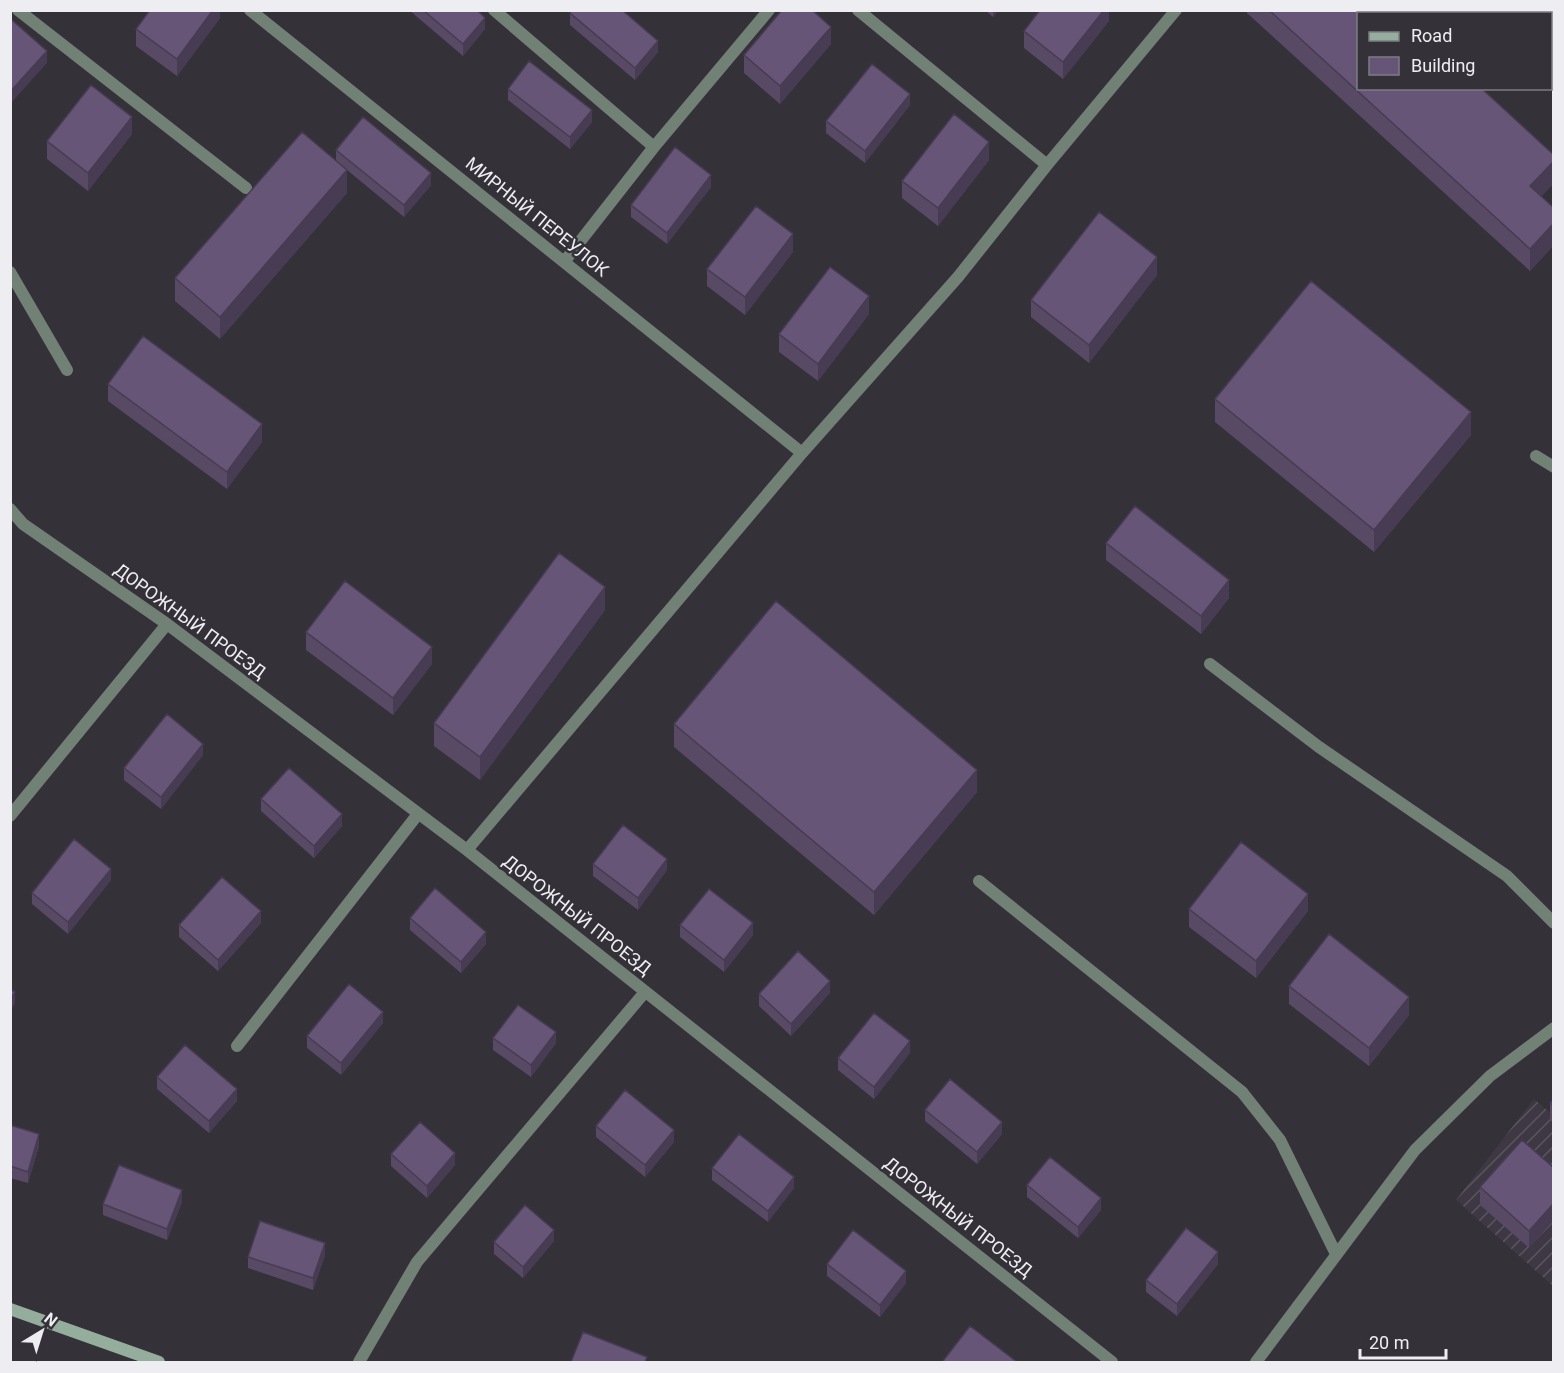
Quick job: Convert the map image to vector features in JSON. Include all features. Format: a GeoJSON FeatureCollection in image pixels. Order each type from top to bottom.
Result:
{"type":"FeatureCollection","features":[{"type":"Feature","properties":{"kind":"main road"},"geometry":{"type":"LineString","coordinates":[[10,1309],[159,1362]]}},
{"type":"Feature","properties":{"kind":"street"},"geometry":{"type":"LineString","coordinates":[[18,10],[246,189]]}},
{"type":"Feature","properties":{"kind":"street","name":"МИРНЫЙ ПЕРЕУЛОК"},"geometry":{"type":"LineString","coordinates":[[250,10],[801,453]]}},
{"type":"Feature","properties":{"kind":"street"},"geometry":{"type":"LineString","coordinates":[[494,10],[654,147]]}},
{"type":"Feature","properties":{"kind":"street"},"geometry":{"type":"LineString","coordinates":[[564,262],[654,147],[769,10]]}},
{"type":"Feature","properties":{"kind":"street"},"geometry":{"type":"LineString","coordinates":[[858,10],[1047,165]]}},
{"type":"Feature","properties":{"kind":"street"},"geometry":{"type":"LineString","coordinates":[[467,850],[801,453],[958,277],[1047,165],[1176,10]]}},
{"type":"Feature","properties":{"kind":"street"},"geometry":{"type":"LineString","coordinates":[[10,272],[67,370]]}},
{"type":"Feature","properties":{"kind":"street"},"geometry":{"type":"LineString","coordinates":[[1536,456],[1554,467]]}},
{"type":"Feature","properties":{"kind":"street","name":"ДОРОЖНЫЙ ПРОЕЗД"},"geometry":{"type":"LineString","coordinates":[[10,509],[22,524],[167,624],[467,850],[1112,1362]]}},
{"type":"Feature","properties":{"kind":"street"},"geometry":{"type":"LineString","coordinates":[[10,816],[167,624]]}},
{"type":"Feature","properties":{"kind":"street"},"geometry":{"type":"LineString","coordinates":[[1210,664],[1319,747],[1507,876],[1554,923]]}},
{"type":"Feature","properties":{"kind":"street"},"geometry":{"type":"LineString","coordinates":[[237,1046],[418,814]]}},
{"type":"Feature","properties":{"kind":"street"},"geometry":{"type":"LineString","coordinates":[[979,881],[1242,1092],[1280,1140],[1336,1254]]}},
{"type":"Feature","properties":{"kind":"street"},"geometry":{"type":"LineString","coordinates":[[359,1362],[417,1262],[645,992]]}},
{"type":"Feature","properties":{"kind":"street"},"geometry":{"type":"LineString","coordinates":[[1256,1362],[1415,1150],[1490,1076],[1554,1028]]}},
{"type":"Feature","properties":{"kind":"shaded area"},"geometry":{"type":"Polygon","coordinates":[[[1534,1099],[1553,1115],[1553,1286],[1456,1200],[1534,1099]]]}},
{"type":"Feature","properties":{"kind":"building"},"geometry":{"type":"Polygon","coordinates":[[[150,10],[213,10],[177,59],[136,29],[150,10]]]}},
{"type":"Feature","properties":{"kind":"building"},"geometry":{"type":"Polygon","coordinates":[[[423,10],[477,10],[485,18],[463,44],[423,10]]]}},
{"type":"Feature","properties":{"kind":"building"},"geometry":{"type":"Polygon","coordinates":[[[572,10],[622,10],[658,41],[635,68],[570,13],[572,10]]]}},
{"type":"Feature","properties":{"kind":"building"},"geometry":{"type":"Polygon","coordinates":[[[782,10],[812,10],[831,27],[780,86],[744,55],[782,10]]]}},
{"type":"Feature","properties":{"kind":"building"},"geometry":{"type":"Polygon","coordinates":[[[1040,10],[1104,10],[1063,62],[1024,31],[1040,10]]]}},
{"type":"Feature","properties":{"kind":"building"},"geometry":{"type":"Polygon","coordinates":[[[1269,10],[1395,10],[1397,12],[1357,12],[1357,90],[1483,90],[1554,155],[1554,161],[1530,186],[1554,208],[1554,223],[1530,249],[1269,10]]]}},
{"type":"Feature","properties":{"kind":"building"},"geometry":{"type":"Polygon","coordinates":[[[12,20],[47,51],[10,92],[10,21],[12,20]]]}},
{"type":"Feature","properties":{"kind":"building"},"geometry":{"type":"Polygon","coordinates":[[[529,61],[592,110],[570,137],[508,89],[529,61]]]}},
{"type":"Feature","properties":{"kind":"building"},"geometry":{"type":"Polygon","coordinates":[[[872,64],[910,94],[865,151],[826,121],[872,64]]]}},
{"type":"Feature","properties":{"kind":"building"},"geometry":{"type":"Polygon","coordinates":[[[91,85],[132,117],[88,173],[47,141],[91,85]]]}},
{"type":"Feature","properties":{"kind":"building"},"geometry":{"type":"Polygon","coordinates":[[[954,114],[989,142],[938,208],[902,181],[954,114]]]}},
{"type":"Feature","properties":{"kind":"building"},"geometry":{"type":"Polygon","coordinates":[[[363,117],[431,173],[404,205],[336,150],[363,117]]]}},
{"type":"Feature","properties":{"kind":"building"},"geometry":{"type":"Polygon","coordinates":[[[302,132],[347,170],[220,317],[175,278],[302,132]]]}},
{"type":"Feature","properties":{"kind":"building"},"geometry":{"type":"Polygon","coordinates":[[[675,147],[711,175],[667,233],[631,205],[675,147]]]}},
{"type":"Feature","properties":{"kind":"building"},"geometry":{"type":"Polygon","coordinates":[[[756,206],[793,234],[745,297],[707,269],[756,206]]]}},
{"type":"Feature","properties":{"kind":"building"},"geometry":{"type":"Polygon","coordinates":[[[1099,212],[1157,257],[1089,345],[1031,300],[1099,212]]]}},
{"type":"Feature","properties":{"kind":"building"},"geometry":{"type":"Polygon","coordinates":[[[830,267],[869,296],[818,364],[779,334],[830,267]]]}},
{"type":"Feature","properties":{"kind":"building"},"geometry":{"type":"Polygon","coordinates":[[[1311,281],[1471,412],[1374,530],[1215,399],[1311,281]]]}},
{"type":"Feature","properties":{"kind":"building"},"geometry":{"type":"Polygon","coordinates":[[[143,336],[262,424],[227,472],[108,384],[143,336]]]}},
{"type":"Feature","properties":{"kind":"building"},"geometry":{"type":"Polygon","coordinates":[[[1135,506],[1229,580],[1201,616],[1106,543],[1135,506]]]}},
{"type":"Feature","properties":{"kind":"building"},"geometry":{"type":"Polygon","coordinates":[[[559,553],[605,587],[480,757],[434,723],[559,553]]]}},
{"type":"Feature","properties":{"kind":"building"},"geometry":{"type":"Polygon","coordinates":[[[345,581],[432,647],[393,698],[306,632],[345,581]]]}},
{"type":"Feature","properties":{"kind":"building"},"geometry":{"type":"Polygon","coordinates":[[[776,601],[977,770],[874,892],[674,724],[776,601]]]}},
{"type":"Feature","properties":{"kind":"building"},"geometry":{"type":"Polygon","coordinates":[[[167,714],[203,744],[161,797],[124,768],[167,714]]]}},
{"type":"Feature","properties":{"kind":"building"},"geometry":{"type":"Polygon","coordinates":[[[289,768],[342,814],[314,846],[261,799],[289,768]]]}},
{"type":"Feature","properties":{"kind":"building"},"geometry":{"type":"Polygon","coordinates":[[[623,825],[667,859],[638,898],[593,864],[623,825]]]}},
{"type":"Feature","properties":{"kind":"building"},"geometry":{"type":"Polygon","coordinates":[[[74,839],[111,869],[68,922],[32,893],[74,839]]]}},
{"type":"Feature","properties":{"kind":"building"},"geometry":{"type":"Polygon","coordinates":[[[1241,842],[1308,894],[1256,961],[1189,909],[1241,842]]]}},
{"type":"Feature","properties":{"kind":"building"},"geometry":{"type":"Polygon","coordinates":[[[222,877],[261,911],[218,960],[179,925],[222,877]]]}},
{"type":"Feature","properties":{"kind":"building"},"geometry":{"type":"Polygon","coordinates":[[[435,888],[486,932],[461,962],[410,918],[435,888]]]}},
{"type":"Feature","properties":{"kind":"building"},"geometry":{"type":"Polygon","coordinates":[[[709,889],[753,923],[724,960],[680,925],[709,889]]]}},
{"type":"Feature","properties":{"kind":"building"},"geometry":{"type":"Polygon","coordinates":[[[1329,934],[1409,997],[1369,1048],[1289,986],[1329,934]]]}},
{"type":"Feature","properties":{"kind":"building"},"geometry":{"type":"Polygon","coordinates":[[[798,951],[830,981],[791,1024],[759,994],[798,951]]]}},
{"type":"Feature","properties":{"kind":"building"},"geometry":{"type":"Polygon","coordinates":[[[349,984],[383,1012],[341,1063],[307,1036],[349,984]]]}},
{"type":"Feature","properties":{"kind":"building"},"geometry":{"type":"Polygon","coordinates":[[[10,989],[15,992],[10,999],[10,989]]]}},
{"type":"Feature","properties":{"kind":"building"},"geometry":{"type":"Polygon","coordinates":[[[518,1005],[556,1032],[531,1065],[493,1038],[518,1005]]]}},
{"type":"Feature","properties":{"kind":"building"},"geometry":{"type":"Polygon","coordinates":[[[874,1013],[910,1041],[874,1087],[838,1058],[874,1013]]]}},
{"type":"Feature","properties":{"kind":"building"},"geometry":{"type":"Polygon","coordinates":[[[185,1045],[237,1089],[209,1121],[157,1077],[185,1045]]]}},
{"type":"Feature","properties":{"kind":"building"},"geometry":{"type":"Polygon","coordinates":[[[950,1079],[1002,1122],[977,1152],[925,1110],[950,1079]]]}},
{"type":"Feature","properties":{"kind":"building"},"geometry":{"type":"Polygon","coordinates":[[[625,1090],[674,1130],[645,1165],[596,1126],[625,1090]]]}},
{"type":"Feature","properties":{"kind":"building"},"geometry":{"type":"Polygon","coordinates":[[[420,1122],[455,1153],[427,1186],[391,1154],[420,1122]]]}},
{"type":"Feature","properties":{"kind":"building"},"geometry":{"type":"Polygon","coordinates":[[[10,1125],[39,1134],[28,1172],[10,1166],[10,1125]]]}},
{"type":"Feature","properties":{"kind":"building"},"geometry":{"type":"Polygon","coordinates":[[[739,1134],[794,1177],[768,1211],[712,1168],[739,1134]]]}},
{"type":"Feature","properties":{"kind":"building"},"geometry":{"type":"Polygon","coordinates":[[[1522,1140],[1554,1168],[1554,1203],[1529,1231],[1480,1187],[1522,1140]]]}},
{"type":"Feature","properties":{"kind":"building"},"geometry":{"type":"Polygon","coordinates":[[[1050,1157],[1101,1198],[1078,1227],[1027,1185],[1050,1157]]]}},
{"type":"Feature","properties":{"kind":"building"},"geometry":{"type":"Polygon","coordinates":[[[119,1165],[182,1190],[167,1229],[103,1204],[119,1165]]]}},
{"type":"Feature","properties":{"kind":"building"},"geometry":{"type":"Polygon","coordinates":[[[525,1205],[554,1230],[523,1267],[494,1242],[525,1205]]]}},
{"type":"Feature","properties":{"kind":"building"},"geometry":{"type":"Polygon","coordinates":[[[260,1221],[325,1243],[313,1278],[248,1257],[260,1221]]]}},
{"type":"Feature","properties":{"kind":"building"},"geometry":{"type":"Polygon","coordinates":[[[1186,1228],[1218,1252],[1177,1304],[1146,1280],[1186,1228]]]}},
{"type":"Feature","properties":{"kind":"building"},"geometry":{"type":"Polygon","coordinates":[[[853,1230],[906,1271],[880,1305],[827,1264],[853,1230]]]}},
{"type":"Feature","properties":{"kind":"building"},"geometry":{"type":"Polygon","coordinates":[[[970,1326],[1017,1362],[944,1362],[970,1326]]]}},
{"type":"Feature","properties":{"kind":"building"},"geometry":{"type":"Polygon","coordinates":[[[583,1332],[647,1357],[645,1362],[571,1362],[583,1332]]]}}]}
